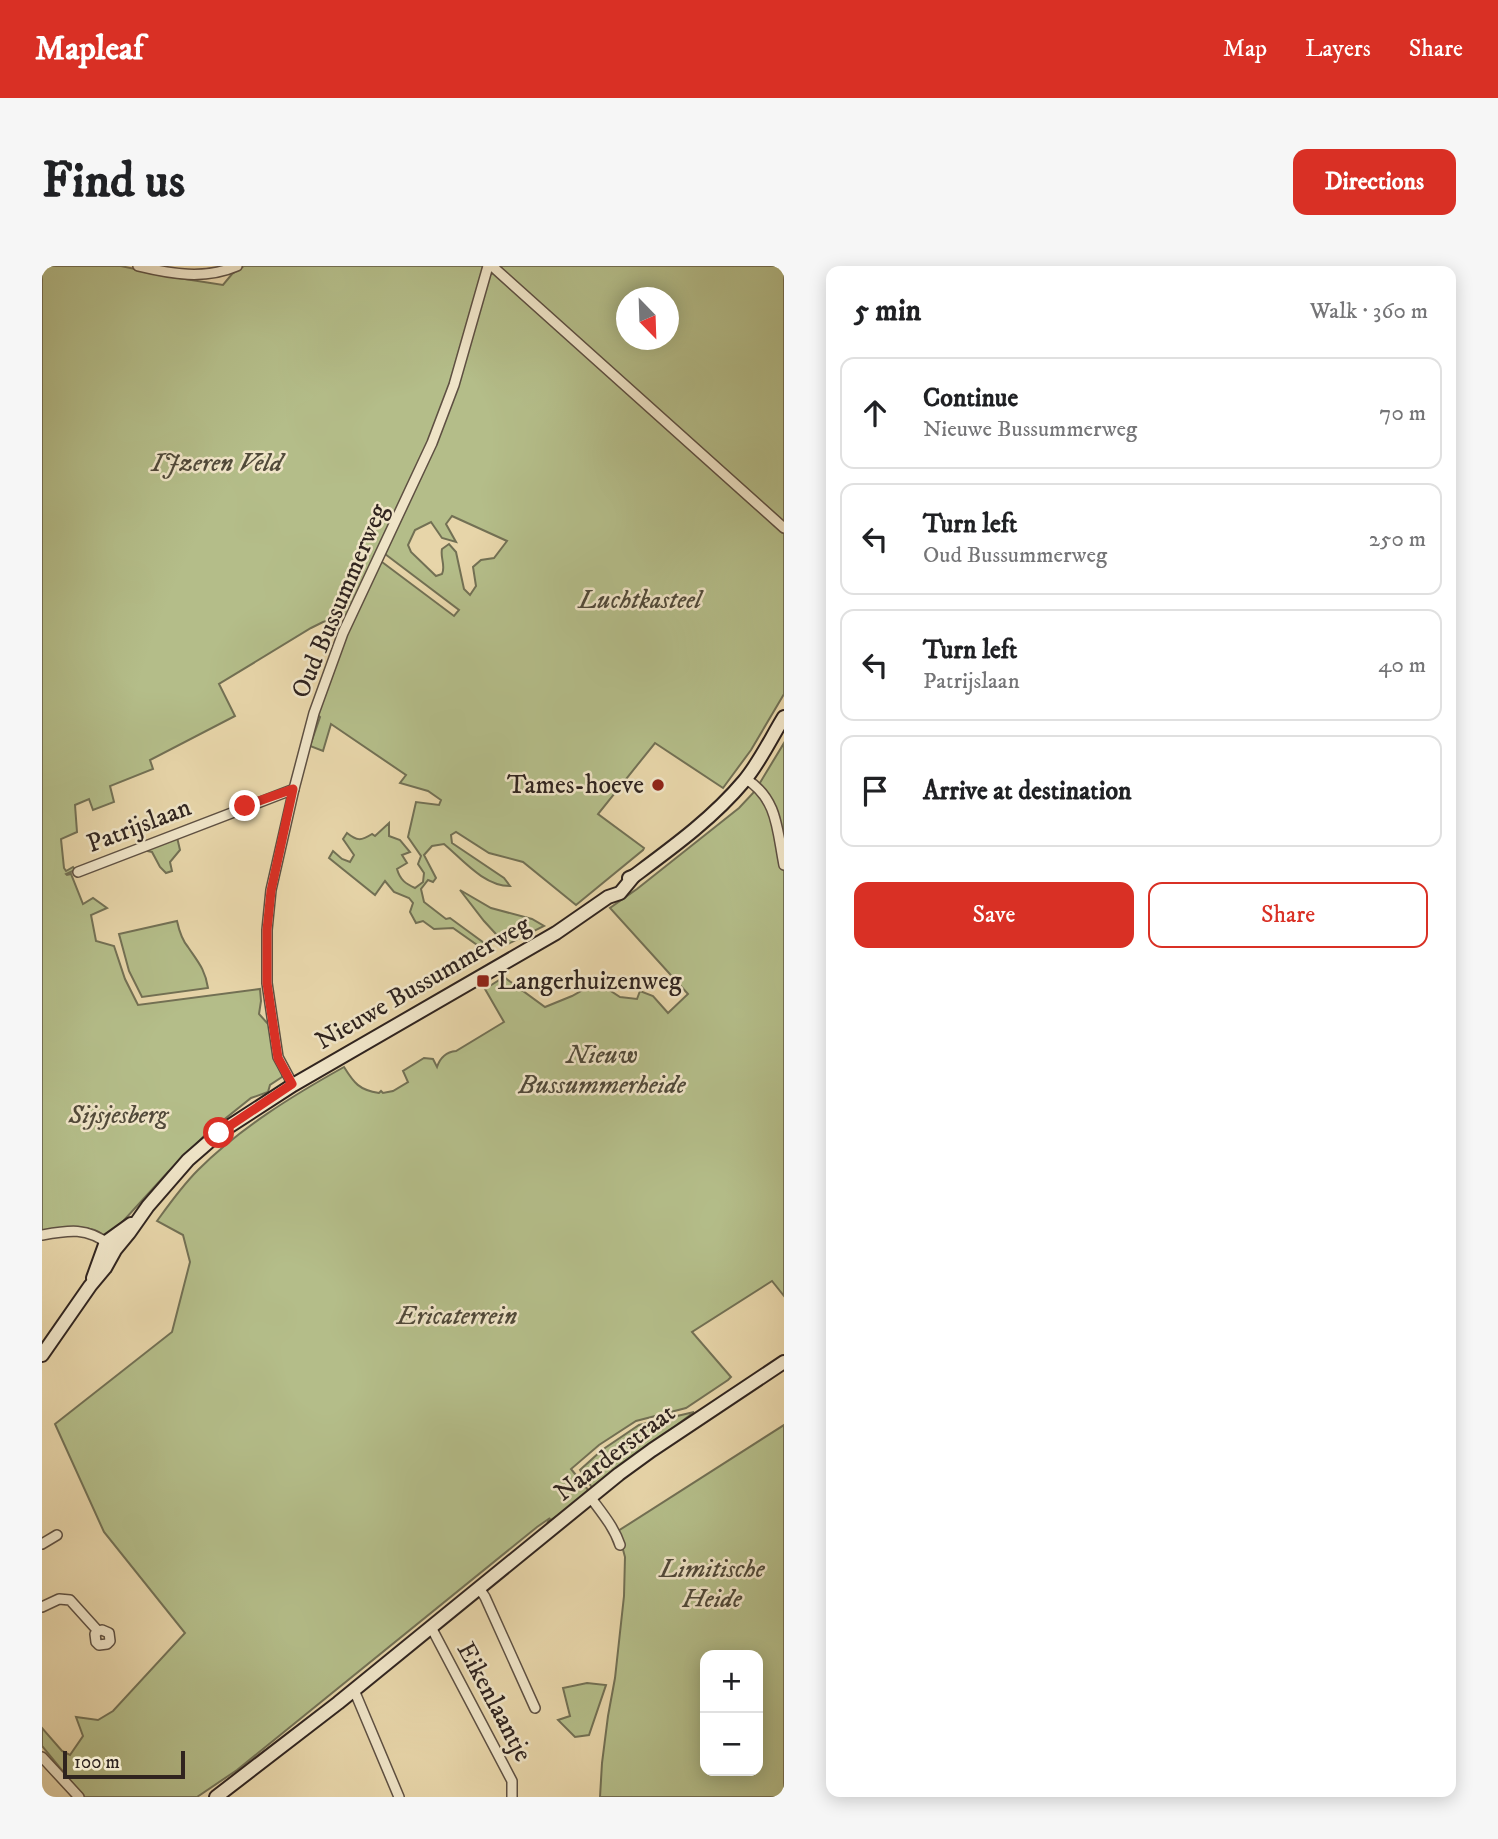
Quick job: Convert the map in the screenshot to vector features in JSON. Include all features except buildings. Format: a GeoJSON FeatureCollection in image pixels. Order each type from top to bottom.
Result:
{"type":"FeatureCollection","features":[{"type":"Feature","properties":{"kind":"main road","name":"Nieuwe Bussummerweg"},"geometry":{"type":"LineString","coordinates":[[110,1246],[138,1220],[188,1160],[219,1133],[292,1084],[556,933],[608,897],[617,885],[635,876],[684,839],[746,779],[784,716]]}},
{"type":"Feature","properties":{"kind":"main road"},"geometry":{"type":"LineString","coordinates":[[42,1355],[56,1342],[90,1286],[110,1246]]}},
{"type":"Feature","properties":{"kind":"main road","name":"Naarderstraat"},"geometry":{"type":"LineString","coordinates":[[216,1797],[354,1690],[619,1474],[784,1362]]}},
{"type":"Feature","properties":{"kind":"street"},"geometry":{"type":"LineString","coordinates":[[138,266],[169,273],[198,275],[237,266]]}},
{"type":"Feature","properties":{"kind":"street"},"geometry":{"type":"LineString","coordinates":[[490,266],[784,528]]}},
{"type":"Feature","properties":{"kind":"street","name":"Oud Bussummerweg"},"geometry":{"type":"LineString","coordinates":[[292,1084],[278,1058],[267,983],[267,930],[271,891],[293,789],[314,713],[343,633],[432,443],[454,385],[490,266]]}},
{"type":"Feature","properties":{"kind":"street"},"geometry":{"type":"LineString","coordinates":[[746,779],[762,792],[772,805],[784,865]]}},
{"type":"Feature","properties":{"kind":"street","name":"Patrijslaan"},"geometry":{"type":"LineString","coordinates":[[78,872],[293,789]]}},
{"type":"Feature","properties":{"kind":"street"},"geometry":{"type":"LineString","coordinates":[[42,1234],[76,1231],[89,1233],[110,1246]]}},
{"type":"Feature","properties":{"kind":"street"},"geometry":{"type":"LineString","coordinates":[[591,1498],[609,1521],[620,1545]]}},
{"type":"Feature","properties":{"kind":"street"},"geometry":{"type":"LineString","coordinates":[[42,1544],[57,1535]]}},
{"type":"Feature","properties":{"kind":"street"},"geometry":{"type":"LineString","coordinates":[[479,1588],[535,1709]]}},
{"type":"Feature","properties":{"kind":"street"},"geometry":{"type":"LineString","coordinates":[[42,1608],[59,1599],[70,1600],[98,1631]]}},
{"type":"Feature","properties":{"kind":"street","name":"Eikenlaantje"},"geometry":{"type":"LineString","coordinates":[[431,1627],[512,1781],[512,1797]]}},
{"type":"Feature","properties":{"kind":"street"},"geometry":{"type":"LineString","coordinates":[[354,1690],[399,1797]]}},
{"type":"Feature","properties":{"kind":"street"},"geometry":{"type":"LineString","coordinates":[[42,1757],[79,1797]]}},
{"type":"Feature","properties":{"kind":"green space","name":"IJzeren Veld"},"geometry":{"type":"Polygon","coordinates":[[[42,266],[121,266],[223,285],[232,274],[244,266],[483,266],[478,295],[456,371],[430,442],[347,615],[311,628],[219,684],[235,716],[150,760],[153,769],[110,786],[114,802],[93,810],[89,799],[75,805],[77,832],[61,839],[64,868],[66,871],[73,867],[75,870],[66,874],[71,874],[83,904],[93,898],[107,908],[91,915],[96,941],[114,946],[125,979],[138,1005],[260,989],[259,1014],[269,1025],[282,1074],[282,1077],[270,1085],[268,1092],[251,1098],[206,1134],[116,1229],[105,1236],[83,1228],[42,1232],[42,266]]]}},
{"type":"Feature","properties":{"kind":"green space"},"geometry":{"type":"Polygon","coordinates":[[[500,266],[784,266],[784,522],[503,270],[500,266]]]}},
{"type":"Feature","properties":{"kind":"green space","name":"Luchtkasteel"},"geometry":{"type":"Polygon","coordinates":[[[493,273],[784,531],[784,694],[751,750],[723,788],[655,743],[598,814],[644,848],[576,905],[523,862],[489,853],[456,832],[451,835],[452,843],[504,878],[510,886],[491,882],[483,877],[444,844],[432,846],[424,855],[436,878],[433,882],[428,880],[421,889],[424,902],[495,951],[490,954],[453,928],[434,929],[423,921],[416,923],[410,912],[413,903],[409,898],[394,892],[385,881],[375,895],[329,858],[333,851],[350,862],[354,855],[343,839],[347,833],[359,839],[372,834],[375,836],[389,823],[389,836],[400,840],[410,852],[402,855],[407,863],[397,869],[398,873],[415,888],[423,882],[424,873],[418,864],[421,856],[408,837],[416,802],[439,805],[441,800],[428,791],[400,783],[406,775],[331,724],[323,751],[310,746],[320,717],[313,711],[378,559],[454,616],[459,610],[385,554],[402,516],[489,275],[493,273]],[[452,516],[446,524],[456,542],[442,538],[431,522],[415,530],[408,545],[411,552],[436,576],[442,574],[442,549],[449,544],[456,552],[464,589],[470,595],[476,586],[473,567],[481,560],[494,558],[507,541],[452,516]]]}},
{"type":"Feature","properties":{"kind":"green space","name":"Ericaterrein"},"geometry":{"type":"Polygon","coordinates":[[[784,743],[784,1296],[772,1281],[692,1332],[731,1377],[686,1408],[636,1421],[599,1445],[571,1469],[589,1491],[588,1495],[537,1527],[237,1770],[197,1797],[84,1797],[42,1746],[42,1728],[62,1751],[70,1755],[83,1736],[76,1717],[98,1720],[113,1711],[185,1633],[104,1532],[55,1424],[172,1332],[190,1262],[183,1235],[157,1221],[187,1182],[231,1140],[286,1101],[344,1067],[362,1088],[379,1093],[393,1091],[408,1082],[403,1071],[424,1058],[433,1059],[437,1067],[446,1054],[456,1051],[504,1022],[485,989],[504,977],[545,1007],[597,982],[620,997],[637,999],[640,991],[653,996],[668,1013],[688,994],[610,908],[739,808],[755,791],[784,743]]]}},
{"type":"Feature","properties":{"kind":"green space"},"geometry":{"type":"Polygon","coordinates":[[[176,833],[180,850],[170,862],[172,871],[166,873],[152,852],[143,850],[176,833]]]}},
{"type":"Feature","properties":{"kind":"green space"},"geometry":{"type":"Polygon","coordinates":[[[460,890],[491,908],[532,919],[544,926],[506,945],[460,890]]]}},
{"type":"Feature","properties":{"kind":"green space"},"geometry":{"type":"Polygon","coordinates":[[[177,921],[184,941],[203,971],[208,988],[142,997],[129,971],[119,934],[177,921]]]}},
{"type":"Feature","properties":{"kind":"green space"},"geometry":{"type":"Polygon","coordinates":[[[694,1412],[593,1489],[580,1470],[602,1450],[639,1425],[694,1412]]]}},
{"type":"Feature","properties":{"kind":"green space","name":"Limitische Heide"},"geometry":{"type":"Polygon","coordinates":[[[784,1425],[784,1797],[600,1797],[624,1596],[625,1557],[618,1531],[784,1425]]]}},
{"type":"Feature","properties":{"kind":"green space"},"geometry":{"type":"Polygon","coordinates":[[[587,1683],[606,1685],[589,1735],[575,1737],[558,1720],[570,1716],[563,1688],[587,1683]]]}},
{"type":"Feature","properties":{"kind":"place","name":"Tames-hoeve"},"geometry":{"type":"Point","coordinates":[658,785]}},
{"type":"Feature","properties":{"kind":"place","name":"Langerhuizenweg"},"geometry":{"type":"Point","coordinates":[483,981]}},
{"type":"Feature","properties":{"kind":"route"},"geometry":{"type":"LineString","coordinates":[[219,1133],[292,1084],[278,1058],[267,983],[267,930],[271,891],[293,789],[245,806]]}},
{"type":"Feature","properties":{"kind":"park label","name":"Nieuw Bussummerheide"},"geometry":{"type":"Point","coordinates":[602,1070]}},
{"type":"Feature","properties":{"kind":"park label","name":"Sijsjesberg"},"geometry":{"type":"Point","coordinates":[118,1115]}}]}
